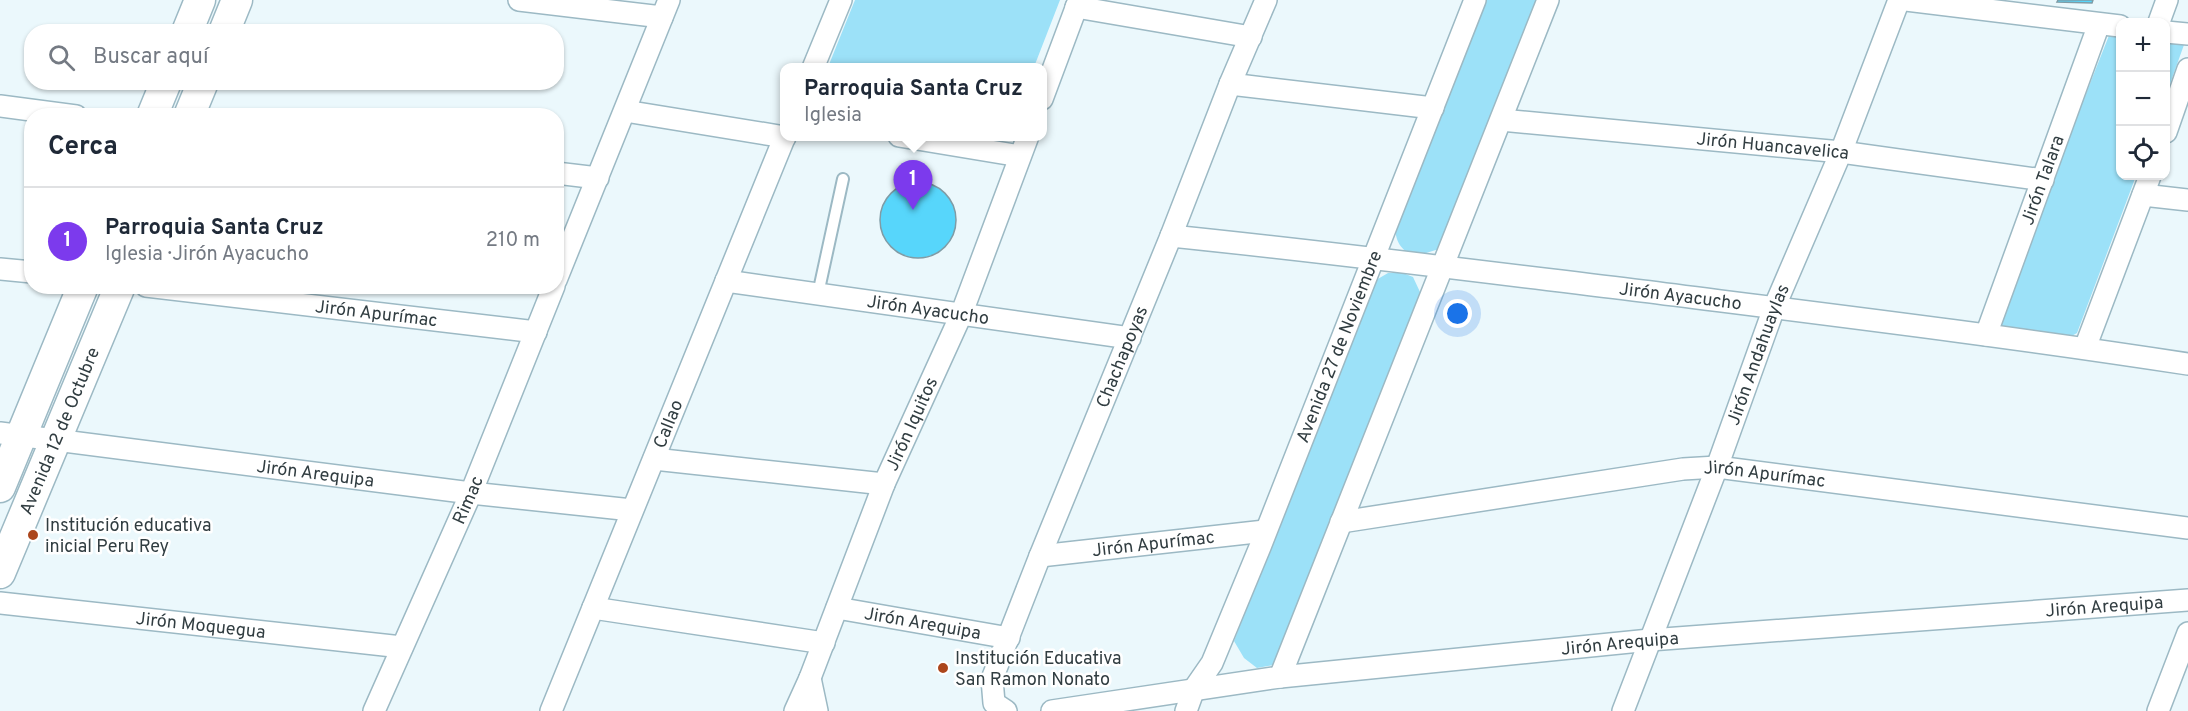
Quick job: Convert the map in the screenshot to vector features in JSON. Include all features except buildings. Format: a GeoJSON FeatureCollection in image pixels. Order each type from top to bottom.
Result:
{"type":"FeatureCollection","features":[{"type":"Feature","properties":{"kind":"main road"},"geometry":{"type":"LineString","coordinates":[[190,24],[200,0]]}},
{"type":"Feature","properties":{"kind":"main road"},"geometry":{"type":"LineString","coordinates":[[227,24],[237,0]]}},
{"type":"Feature","properties":{"kind":"main road"},"geometry":{"type":"LineString","coordinates":[[155,108],[163,90]]}},
{"type":"Feature","properties":{"kind":"main road"},"geometry":{"type":"LineString","coordinates":[[192,108],[200,90]]}},
{"type":"Feature","properties":{"kind":"main road","name":"Avenida 12 de Octubre"},"geometry":{"type":"LineString","coordinates":[[0,487],[10,434],[78,294]]}},
{"type":"Feature","properties":{"kind":"main road","name":"Avenida 12 de Octubre"},"geometry":{"type":"LineString","coordinates":[[0,573],[117,294]]}},
{"type":"Feature","properties":{"kind":"street"},"geometry":{"type":"LineString","coordinates":[[519,0],[666,9],[564,261]]}},
{"type":"Feature","properties":{"kind":"street"},"geometry":{"type":"LineString","coordinates":[[815,63],[841,0]]}},
{"type":"Feature","properties":{"kind":"street","name":"Chachapoyas"},"geometry":{"type":"LineString","coordinates":[[1006,711],[994,703],[992,679],[1230,84],[1266,0]]}},
{"type":"Feature","properties":{"kind":"street","name":"Avenida 27 de Noviembre"},"geometry":{"type":"LineString","coordinates":[[1186,711],[1194,689],[1212,663],[1475,0]]}},
{"type":"Feature","properties":{"kind":"street"},"geometry":{"type":"LineString","coordinates":[[1280,677],[1548,0]]}},
{"type":"Feature","properties":{"kind":"street","name":"Jirón Andahuaylas"},"geometry":{"type":"LineString","coordinates":[[1623,711],[1717,467],[1774,308],[1841,152],[1899,0]]}},
{"type":"Feature","properties":{"kind":"street"},"geometry":{"type":"LineString","coordinates":[[1906,0],[2116,26]]}},
{"type":"Feature","properties":{"kind":"street"},"geometry":{"type":"LineString","coordinates":[[2160,18],[2167,0]]}},
{"type":"Feature","properties":{"kind":"street"},"geometry":{"type":"LineString","coordinates":[[1047,85],[1077,4],[1251,37]]}},
{"type":"Feature","properties":{"kind":"street","name":"Jirón Talara"},"geometry":{"type":"LineString","coordinates":[[1986,335],[2099,24]]}},
{"type":"Feature","properties":{"kind":"street"},"geometry":{"type":"LineString","coordinates":[[2170,32],[2188,34]]}},
{"type":"Feature","properties":{"kind":"street"},"geometry":{"type":"LineString","coordinates":[[2168,126],[2188,69]]}},
{"type":"Feature","properties":{"kind":"street"},"geometry":{"type":"LineString","coordinates":[[1230,84],[1433,108]]}},
{"type":"Feature","properties":{"kind":"street"},"geometry":{"type":"LineString","coordinates":[[0,106],[24,109]]}},
{"type":"Feature","properties":{"kind":"street"},"geometry":{"type":"LineString","coordinates":[[625,111],[780,136]]}},
{"type":"Feature","properties":{"kind":"street","name":"Jirón Huancavelica"},"geometry":{"type":"LineString","coordinates":[[1501,120],[1841,152],[2043,180]]}},
{"type":"Feature","properties":{"kind":"street","name":"Callao"},"geometry":{"type":"LineString","coordinates":[[551,711],[783,141]]}},
{"type":"Feature","properties":{"kind":"street"},"geometry":{"type":"LineString","coordinates":[[962,141],[1024,146]]}},
{"type":"Feature","properties":{"kind":"street","name":"Jirón Iquitos"},"geometry":{"type":"LineString","coordinates":[[795,711],[824,643],[884,484],[961,315],[1024,146]]}},
{"type":"Feature","properties":{"kind":"street"},"geometry":{"type":"LineString","coordinates":[[564,174],[598,178]]}},
{"type":"Feature","properties":{"kind":"street"},"geometry":{"type":"LineString","coordinates":[[2085,348],[2146,185],[2188,201]]}},
{"type":"Feature","properties":{"kind":"street","name":"Jirón Ayacucho"},"geometry":{"type":"LineString","coordinates":[[1171,236],[1374,257],[2085,348],[2188,364]]}},
{"type":"Feature","properties":{"kind":"street"},"geometry":{"type":"LineString","coordinates":[[0,269],[24,271]]}},
{"type":"Feature","properties":{"kind":"street","name":"Jirón Ayacucho"},"geometry":{"type":"LineString","coordinates":[[726,281],[1130,338]]}},
{"type":"Feature","properties":{"kind":"street","name":"Jirón Apurímac"},"geometry":{"type":"LineString","coordinates":[[215,294],[536,332]]}},
{"type":"Feature","properties":{"kind":"street","name":"Rimac"},"geometry":{"type":"LineString","coordinates":[[374,711],[471,493],[551,294]]}},
{"type":"Feature","properties":{"kind":"street","name":"Jirón Arequipa"},"geometry":{"type":"LineString","coordinates":[[10,434],[471,493],[632,510]]}},
{"type":"Feature","properties":{"kind":"street"},"geometry":{"type":"LineString","coordinates":[[654,459],[884,484]]}},
{"type":"Feature","properties":{"kind":"street","name":"Jirón Apurímac"},"geometry":{"type":"LineString","coordinates":[[1341,522],[1683,469],[1717,467],[2188,528]]}},
{"type":"Feature","properties":{"kind":"street","name":"Jirón Apurímac"},"geometry":{"type":"LineString","coordinates":[[1040,556],[1265,531]]}},
{"type":"Feature","properties":{"kind":"street","name":"Jirón Arequipa"},"geometry":{"type":"LineString","coordinates":[[1052,711],[1280,677],[1650,640],[2188,600]]}},
{"type":"Feature","properties":{"kind":"street","name":"Jirón Moquegua"},"geometry":{"type":"LineString","coordinates":[[0,603],[402,647]]}},
{"type":"Feature","properties":{"kind":"street"},"geometry":{"type":"LineString","coordinates":[[592,608],[824,643]]}},
{"type":"Feature","properties":{"kind":"street","name":"Jirón Arequipa"},"geometry":{"type":"LineString","coordinates":[[837,608],[1008,638]]}},
{"type":"Feature","properties":{"kind":"street"},"geometry":{"type":"LineString","coordinates":[[2158,711],[2188,633]]}},
{"type":"Feature","properties":{"kind":"street"},"geometry":{"type":"LineString","coordinates":[[810,678],[818,711]]}},
{"type":"Feature","properties":{"kind":"lane"},"geometry":{"type":"LineString","coordinates":[[818,294],[843,179]]}},
{"type":"Feature","properties":{"kind":"shaded area"},"geometry":{"type":"Polygon","coordinates":[[[855,0],[1060,0],[1036,63],[830,63],[855,0]]]}},
{"type":"Feature","properties":{"kind":"shaded area"},"geometry":{"type":"Polygon","coordinates":[[[1483,0],[1541,0],[1439,249],[1413,257],[1398,242],[1395,220],[1483,0]]]}},
{"type":"Feature","properties":{"kind":"shaded area"},"geometry":{"type":"Polygon","coordinates":[[[2110,33],[2116,34],[2116,180],[2134,180],[2077,333],[2068,338],[2000,328],[1996,321],[2110,33]]]}},
{"type":"Feature","properties":{"kind":"shaded area"},"geometry":{"type":"Polygon","coordinates":[[[2170,40],[2185,42],[2170,84],[2170,40]]]}},
{"type":"Feature","properties":{"kind":"shaded area"},"geometry":{"type":"Polygon","coordinates":[[[1388,273],[1403,273],[1413,277],[1420,292],[1422,307],[1283,652],[1273,665],[1257,668],[1244,658],[1234,641],[1371,283],[1388,273]]]}},
{"type":"Feature","properties":{"kind":"place","name":"Parroquia Santa Cruz"},"geometry":{"type":"Point","coordinates":[913,210]}},
{"type":"Feature","properties":{"kind":"place","name":"Institución educativa inicial Peru Rey"},"geometry":{"type":"Point","coordinates":[33,535]}},
{"type":"Feature","properties":{"kind":"place","name":"Institución Educativa San Ramon Nonato"},"geometry":{"type":"Point","coordinates":[943,668]}}]}
